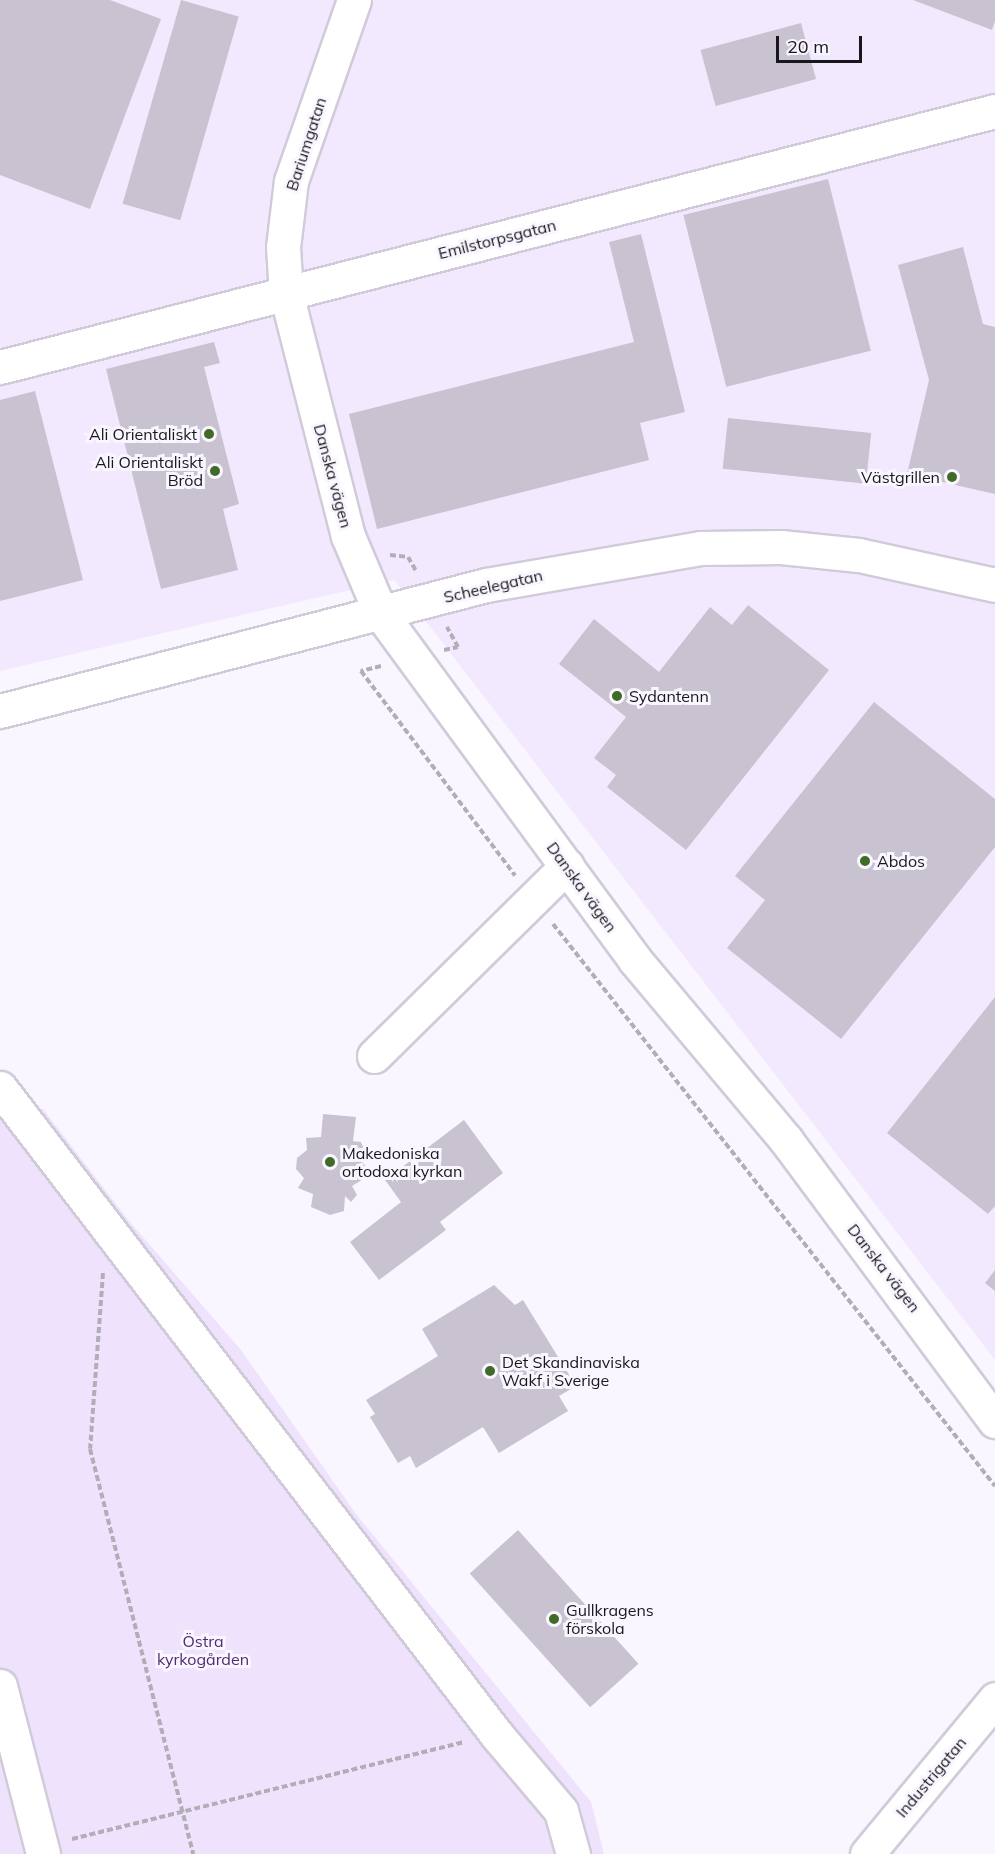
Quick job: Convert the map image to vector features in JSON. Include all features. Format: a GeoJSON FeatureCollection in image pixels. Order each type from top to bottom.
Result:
{"type":"FeatureCollection","features":[{"type":"Feature","properties":{"kind":"street","name":"Bariumgatan"},"geometry":{"type":"LineString","coordinates":[[286,293],[283,247],[291,181],[354,0]]}},
{"type":"Feature","properties":{"kind":"street","name":"Emilstorpsgatan"},"geometry":{"type":"LineString","coordinates":[[0,367],[995,111]]}},
{"type":"Feature","properties":{"kind":"street","name":"Danska vägen"},"geometry":{"type":"LineString","coordinates":[[286,293],[348,536],[381,614],[635,960],[814,1176],[995,1421]]}},
{"type":"Feature","properties":{"kind":"street","name":"Scheelegatan"},"geometry":{"type":"LineString","coordinates":[[0,711],[486,585],[701,548],[781,547],[859,555],[995,585]]}},
{"type":"Feature","properties":{"kind":"street"},"geometry":{"type":"LineString","coordinates":[[374,1056],[567,866]]}},
{"type":"Feature","properties":{"kind":"street"},"geometry":{"type":"LineString","coordinates":[[0,1088],[496,1734],[561,1811],[573,1854]]}},
{"type":"Feature","properties":{"kind":"street"},"geometry":{"type":"LineString","coordinates":[[0,1687],[42,1850]]}},
{"type":"Feature","properties":{"kind":"street","name":"Industrigatan"},"geometry":{"type":"LineString","coordinates":[[867,1854],[995,1700]]}},
{"type":"Feature","properties":{"kind":"path"},"geometry":{"type":"LineString","coordinates":[[107,1227],[90,1449],[193,1854]]}},
{"type":"Feature","properties":{"kind":"path"},"geometry":{"type":"LineString","coordinates":[[42,1850],[182,1812],[496,1734]]}},
{"type":"Feature","properties":{"kind":"shaded area"},"geometry":{"type":"Polygon","coordinates":[[[0,0],[995,0],[995,1360],[394,580],[0,671],[0,0]]]}},
{"type":"Feature","properties":{"kind":"green space","name":"Östra kyrkogården"},"geometry":{"type":"Polygon","coordinates":[[[43,1109],[129,1221],[241,1350],[356,1514],[591,1802],[604,1854],[0,1854],[0,1119],[43,1109]]]}},
{"type":"Feature","properties":{"kind":"building"},"geometry":{"type":"Polygon","coordinates":[[[0,0],[110,0],[161,19],[90,209],[0,175],[0,0]]]}},
{"type":"Feature","properties":{"kind":"building"},"geometry":{"type":"Polygon","coordinates":[[[181,0],[239,17],[180,220],[123,204],[181,0]]]}},
{"type":"Feature","properties":{"kind":"building"},"geometry":{"type":"Polygon","coordinates":[[[913,0],[995,0],[995,21],[992,30],[913,0]]]}},
{"type":"Feature","properties":{"kind":"building"},"geometry":{"type":"Polygon","coordinates":[[[801,23],[816,79],[716,106],[701,50],[801,23]]]}},
{"type":"Feature","properties":{"kind":"building"},"geometry":{"type":"Polygon","coordinates":[[[828,179],[871,351],[726,387],[683,215],[828,179]]]}},
{"type":"Feature","properties":{"kind":"building"},"geometry":{"type":"Polygon","coordinates":[[[641,234],[685,412],[640,423],[649,460],[377,529],[349,414],[634,342],[609,242],[641,234]]]}},
{"type":"Feature","properties":{"kind":"building"},"geometry":{"type":"Polygon","coordinates":[[[963,247],[983,324],[995,327],[995,494],[907,474],[929,380],[898,265],[963,247]]]}},
{"type":"Feature","properties":{"kind":"building"},"geometry":{"type":"Polygon","coordinates":[[[214,342],[220,363],[204,367],[239,504],[223,509],[238,570],[161,589],[106,369],[214,342]]]}},
{"type":"Feature","properties":{"kind":"building"},"geometry":{"type":"Polygon","coordinates":[[[35,391],[83,580],[0,601],[0,400],[35,391]]]}},
{"type":"Feature","properties":{"kind":"building"},"geometry":{"type":"Polygon","coordinates":[[[728,418],[871,433],[866,484],[723,469],[728,418]]]}},
{"type":"Feature","properties":{"kind":"building"},"geometry":{"type":"Polygon","coordinates":[[[748,605],[829,670],[686,850],[607,787],[616,775],[594,758],[626,717],[559,664],[594,619],[659,672],[710,607],[732,625],[748,605]]]}},
{"type":"Feature","properties":{"kind":"building","name":"Abdos"},"geometry":{"type":"Polygon","coordinates":[[[874,702],[995,799],[995,847],[841,1039],[727,948],[765,900],[735,876],[874,702]]]}},
{"type":"Feature","properties":{"kind":"building"},"geometry":{"type":"Polygon","coordinates":[[[995,997],[995,1206],[988,1214],[887,1133],[995,997]]]}},
{"type":"Feature","properties":{"kind":"building","name":"Makedoniska ortodoxa kyrkan"},"geometry":{"type":"Polygon","coordinates":[[[323,1114],[356,1117],[353,1141],[361,1142],[365,1151],[360,1158],[366,1167],[365,1178],[352,1186],[357,1195],[351,1202],[345,1196],[344,1211],[330,1215],[311,1207],[313,1194],[298,1188],[304,1178],[296,1169],[297,1158],[307,1150],[306,1138],[321,1137],[323,1114]]]}},
{"type":"Feature","properties":{"kind":"building"},"geometry":{"type":"Polygon","coordinates":[[[464,1120],[503,1173],[440,1222],[446,1230],[379,1280],[350,1242],[401,1202],[385,1180],[464,1120]]]}},
{"type":"Feature","properties":{"kind":"building"},"geometry":{"type":"Polygon","coordinates":[[[995,1270],[995,1291],[985,1283],[995,1270]]]}},
{"type":"Feature","properties":{"kind":"building","name":"Det Skandinaviska Wakf i Sverige"},"geometry":{"type":"Polygon","coordinates":[[[494,1285],[515,1305],[523,1300],[576,1386],[559,1396],[568,1411],[499,1453],[483,1427],[416,1468],[410,1456],[398,1463],[370,1417],[375,1414],[366,1400],[438,1356],[422,1329],[494,1285]]]}},
{"type":"Feature","properties":{"kind":"building","name":"Gullkragens förskola"},"geometry":{"type":"Polygon","coordinates":[[[518,1530],[638,1664],[590,1707],[470,1573],[518,1530]]]}},
{"type":"Feature","properties":{"kind":"place","name":"Ali Orientaliskt"},"geometry":{"type":"Point","coordinates":[209,434]}},
{"type":"Feature","properties":{"kind":"place","name":"Ali Orientaliskt Bröd"},"geometry":{"type":"Point","coordinates":[215,471]}},
{"type":"Feature","properties":{"kind":"place","name":"Västgrillen"},"geometry":{"type":"Point","coordinates":[952,477]}},
{"type":"Feature","properties":{"kind":"place","name":"Sydantenn"},"geometry":{"type":"Point","coordinates":[617,696]}},
{"type":"Feature","properties":{"kind":"place","name":"Abdos"},"geometry":{"type":"Point","coordinates":[865,861]}},
{"type":"Feature","properties":{"kind":"place","name":"Makedoniska ortodoxa kyrkan"},"geometry":{"type":"Point","coordinates":[330,1162]}},
{"type":"Feature","properties":{"kind":"place","name":"Det Skandinaviska Wakf i Sverige"},"geometry":{"type":"Point","coordinates":[490,1371]}},
{"type":"Feature","properties":{"kind":"place","name":"Gullkragens förskola"},"geometry":{"type":"Point","coordinates":[554,1619]}}]}
